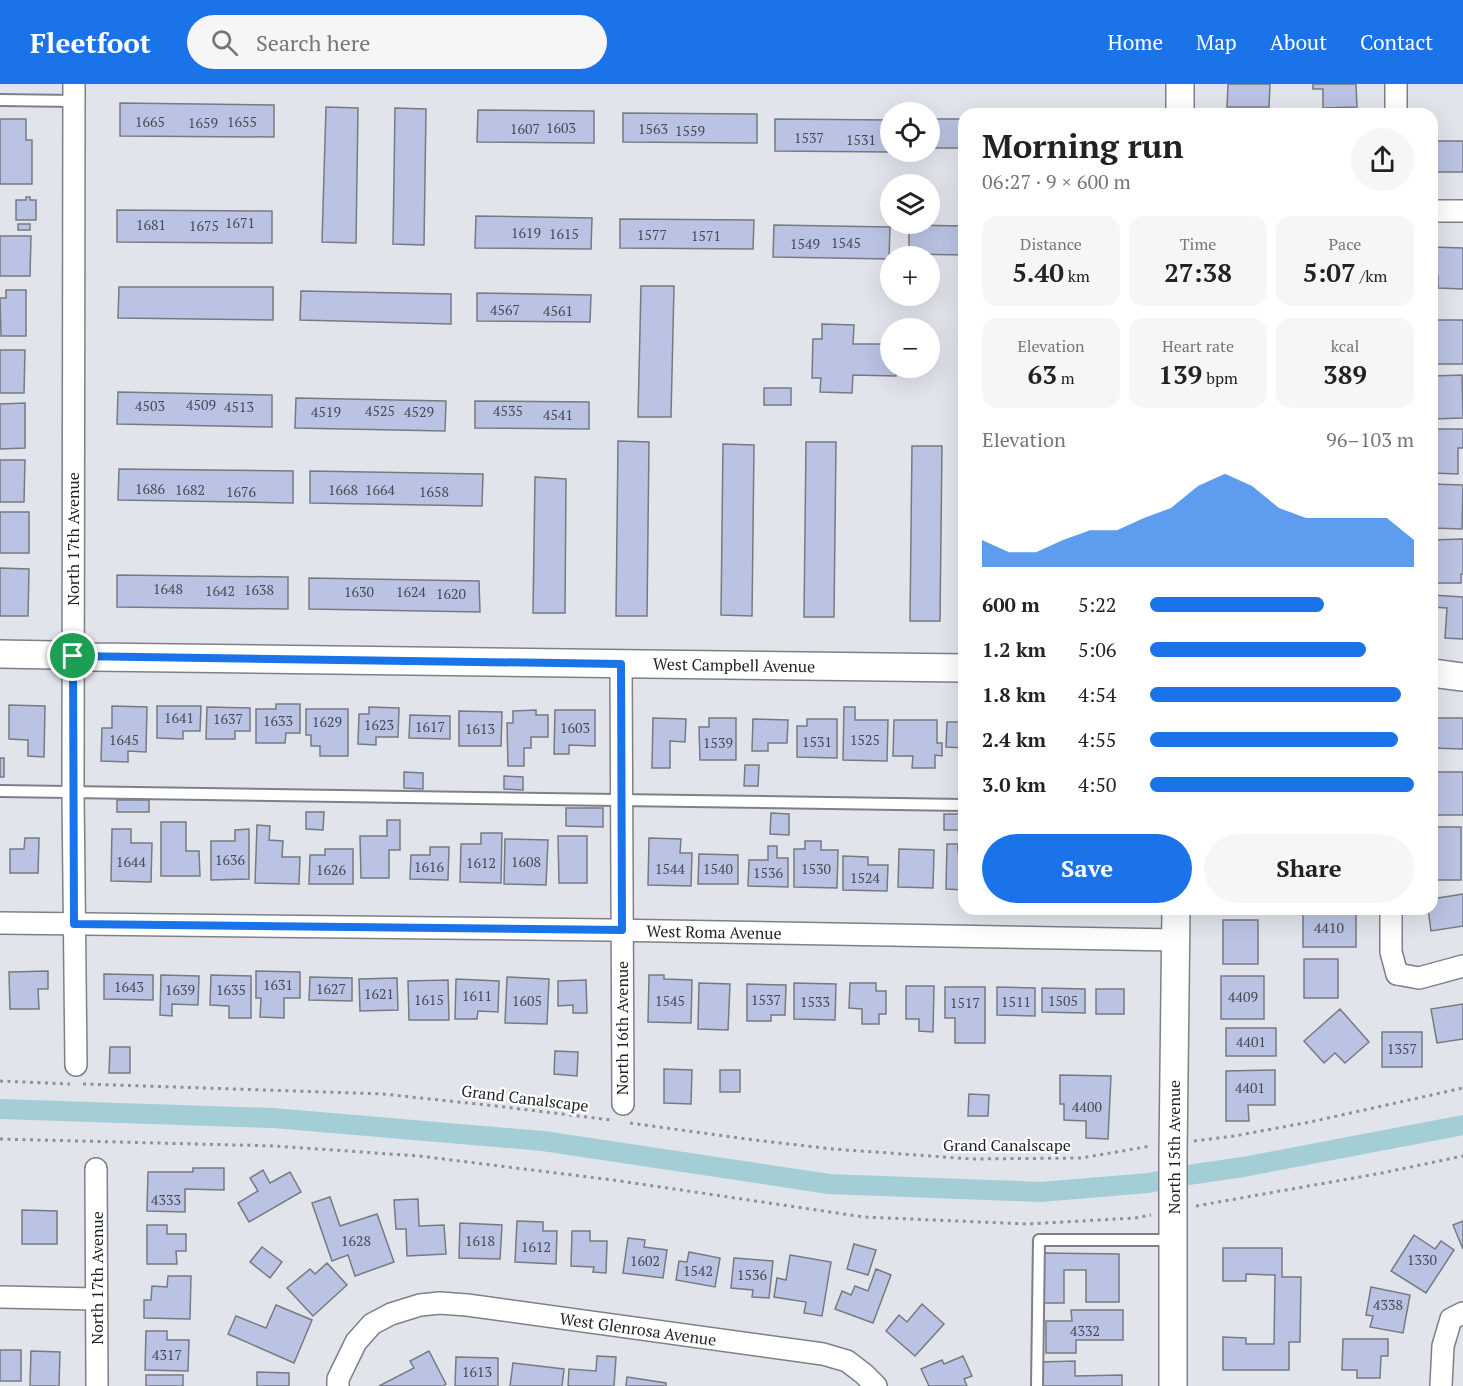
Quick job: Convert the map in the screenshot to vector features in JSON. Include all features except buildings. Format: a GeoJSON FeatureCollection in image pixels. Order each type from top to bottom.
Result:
{"type":"FeatureCollection","features":[{"type":"Feature","properties":{"kind":"street"},"geometry":{"type":"LineString","coordinates":[[1180,84],[1180,108]]}},
{"type":"Feature","properties":{"kind":"street"},"geometry":{"type":"LineString","coordinates":[[1396,84],[1396,108]]}},
{"type":"Feature","properties":{"kind":"street","name":"North 17th Avenue"},"geometry":{"type":"LineString","coordinates":[[74,93],[73,792],[76,1078]]}},
{"type":"Feature","properties":{"kind":"street"},"geometry":{"type":"LineString","coordinates":[[1438,211],[1463,212]]}},
{"type":"Feature","properties":{"kind":"street","name":"West Campbell Avenue"},"geometry":{"type":"LineString","coordinates":[[0,654],[958,668]]}},
{"type":"Feature","properties":{"kind":"street","name":"North 16th Avenue"},"geometry":{"type":"LineString","coordinates":[[621,664],[624,1116]]}},
{"type":"Feature","properties":{"kind":"street"},"geometry":{"type":"LineString","coordinates":[[1438,675],[1463,677]]}},
{"type":"Feature","properties":{"kind":"street","name":"North 15th Avenue"},"geometry":{"type":"LineString","coordinates":[[1173,1386],[1174,1240],[1172,1209],[1162,1150],[1176,915]]}},
{"type":"Feature","properties":{"kind":"street"},"geometry":{"type":"LineString","coordinates":[[1391,915],[1392,980],[1419,978],[1463,966]]}},
{"type":"Feature","properties":{"kind":"street","name":"West Roma Avenue"},"geometry":{"type":"LineString","coordinates":[[0,923],[622,930],[1175,940]]}},
{"type":"Feature","properties":{"kind":"street","name":"North 17th Avenue"},"geometry":{"type":"LineString","coordinates":[[96,1169],[97,1386]]}},
{"type":"Feature","properties":{"kind":"street"},"geometry":{"type":"LineString","coordinates":[[0,1297],[96,1299]]}},
{"type":"Feature","properties":{"kind":"street","name":"West Glenrosa Avenue"},"geometry":{"type":"LineString","coordinates":[[338,1386],[338,1379],[356,1342],[372,1324],[391,1314],[420,1305],[440,1303],[823,1354],[847,1361],[876,1386]]}},
{"type":"Feature","properties":{"kind":"street"},"geometry":{"type":"LineString","coordinates":[[1441,1386],[1443,1346],[1457,1316]]}},
{"type":"Feature","properties":{"kind":"lane"},"geometry":{"type":"LineString","coordinates":[[0,100],[74,93]]}},
{"type":"Feature","properties":{"kind":"lane"},"geometry":{"type":"LineString","coordinates":[[0,791],[958,805]]}},
{"type":"Feature","properties":{"kind":"lane"},"geometry":{"type":"LineString","coordinates":[[1037,1386],[1039,1240],[1174,1240]]}},
{"type":"Feature","properties":{"kind":"path","name":"Grand Canalscape"},"geometry":{"type":"LineString","coordinates":[[0,1081],[76,1078],[383,1094],[624,1116],[754,1140],[822,1148],[972,1159],[1081,1158],[1162,1150]]}},
{"type":"Feature","properties":{"kind":"path"},"geometry":{"type":"LineString","coordinates":[[1199,1141],[1310,1122],[1463,1088]]}},
{"type":"Feature","properties":{"kind":"path"},"geometry":{"type":"LineString","coordinates":[[0,1139],[275,1146],[419,1156],[613,1180],[864,1217],[1027,1224],[1135,1218],[1172,1209],[1382,1173],[1463,1156]]}},
{"type":"Feature","properties":{"kind":"waterway"},"geometry":{"type":"LineString","coordinates":[[0,1109],[273,1118],[543,1141],[829,1184],[1041,1192],[1148,1183],[1463,1125]]}},
{"type":"Feature","properties":{"kind":"route"},"geometry":{"type":"LineString","coordinates":[[73,656],[621,664],[622,930],[74,924],[73,656]]}}]}
